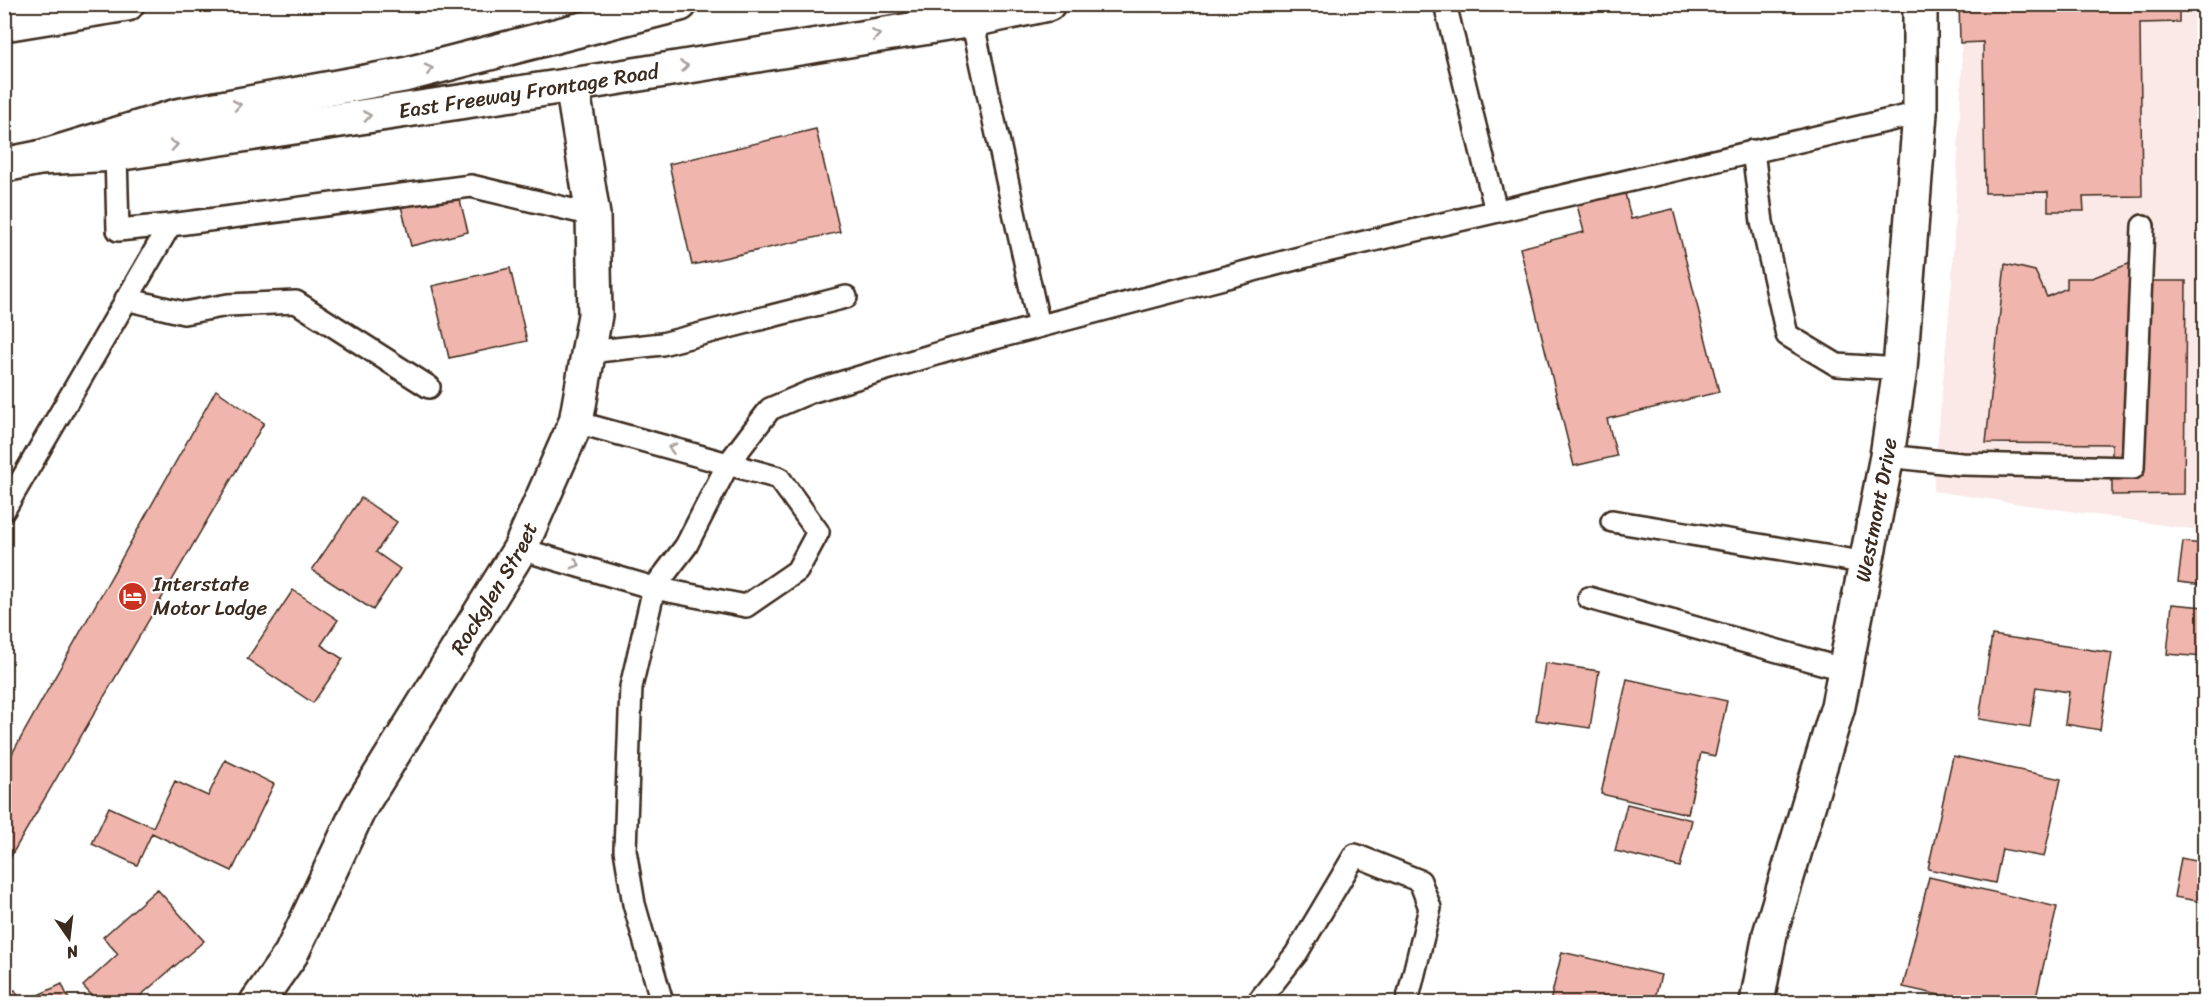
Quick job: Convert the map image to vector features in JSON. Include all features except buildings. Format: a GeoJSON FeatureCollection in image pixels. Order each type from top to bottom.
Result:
{"type":"FeatureCollection","features":[{"type":"Feature","properties":{"kind":"main road"},"geometry":{"type":"LineString","coordinates":[[4,24],[127,4]]}},
{"type":"Feature","properties":{"kind":"main road"},"geometry":{"type":"LineString","coordinates":[[39,158],[177,116],[404,75],[680,4]]}},
{"type":"Feature","properties":{"kind":"main road","name":"East Freeway Frontage Road"},"geometry":{"type":"LineString","coordinates":[[4,165],[39,158],[116,154],[572,85],[972,20],[1048,4]]}},
{"type":"Feature","properties":{"kind":"main road","name":"Westmont Drive"},"geometry":{"type":"LineString","coordinates":[[1757,1002],[1770,934],[1835,717],[1868,563],[1887,456],[1900,369],[1920,113],[1920,4]]}},
{"type":"Feature","properties":{"kind":"main road","name":"Rockglen Street"},"geometry":{"type":"LineString","coordinates":[[257,1002],[291,954],[359,809],[520,549],[576,422],[595,315],[593,215],[572,85]]}},
{"type":"Feature","properties":{"kind":"lane"},"geometry":{"type":"LineString","coordinates":[[1445,4],[1496,211]]}},
{"type":"Feature","properties":{"kind":"lane"},"geometry":{"type":"LineString","coordinates":[[972,20],[1039,326]]}},
{"type":"Feature","properties":{"kind":"lane"},"geometry":{"type":"LineString","coordinates":[[662,1002],[634,904],[625,850],[631,687],[654,588],[686,546],[728,464],[770,409],[810,392],[1039,326],[1322,252],[1920,113]]}},
{"type":"Feature","properties":{"kind":"lane"},"geometry":{"type":"LineString","coordinates":[[1753,151],[1761,222],[1787,335],[1837,365],[1900,369]]}},
{"type":"Feature","properties":{"kind":"lane"},"geometry":{"type":"LineString","coordinates":[[116,154],[118,230],[471,186],[593,215]]}},
{"type":"Feature","properties":{"kind":"lane"},"geometry":{"type":"LineString","coordinates":[[4,510],[170,225]]}},
{"type":"Feature","properties":{"kind":"lane"},"geometry":{"type":"LineString","coordinates":[[1887,456],[1961,464],[2133,468],[2143,226]]}},
{"type":"Feature","properties":{"kind":"lane"},"geometry":{"type":"LineString","coordinates":[[588,352],[662,344],[846,297]]}},
{"type":"Feature","properties":{"kind":"lane"},"geometry":{"type":"LineString","coordinates":[[126,299],[184,313],[228,305],[296,302],[429,387]]}},
{"type":"Feature","properties":{"kind":"lane"},"geometry":{"type":"LineString","coordinates":[[520,549],[654,588],[746,606],[797,571],[818,532],[779,478],[576,422]]}},
{"type":"Feature","properties":{"kind":"lane"},"geometry":{"type":"LineString","coordinates":[[1612,521],[1868,563]]}},
{"type":"Feature","properties":{"kind":"lane"},"geometry":{"type":"LineString","coordinates":[[1589,598],[1846,670]]}},
{"type":"Feature","properties":{"kind":"lane"},"geometry":{"type":"LineString","coordinates":[[1257,1002],[1296,954],[1354,855],[1420,881],[1430,908],[1407,1002]]}},
{"type":"Feature","properties":{"kind":"shaded area"},"geometry":{"type":"Polygon","coordinates":[[[1960,5],[2204,5],[2204,531],[1933,491],[1952,279],[1962,68],[1960,5]]]}},
{"type":"Feature","properties":{"kind":"place","name":"Interstate Motor Lodge"},"geometry":{"type":"Point","coordinates":[132,596]}}]}
